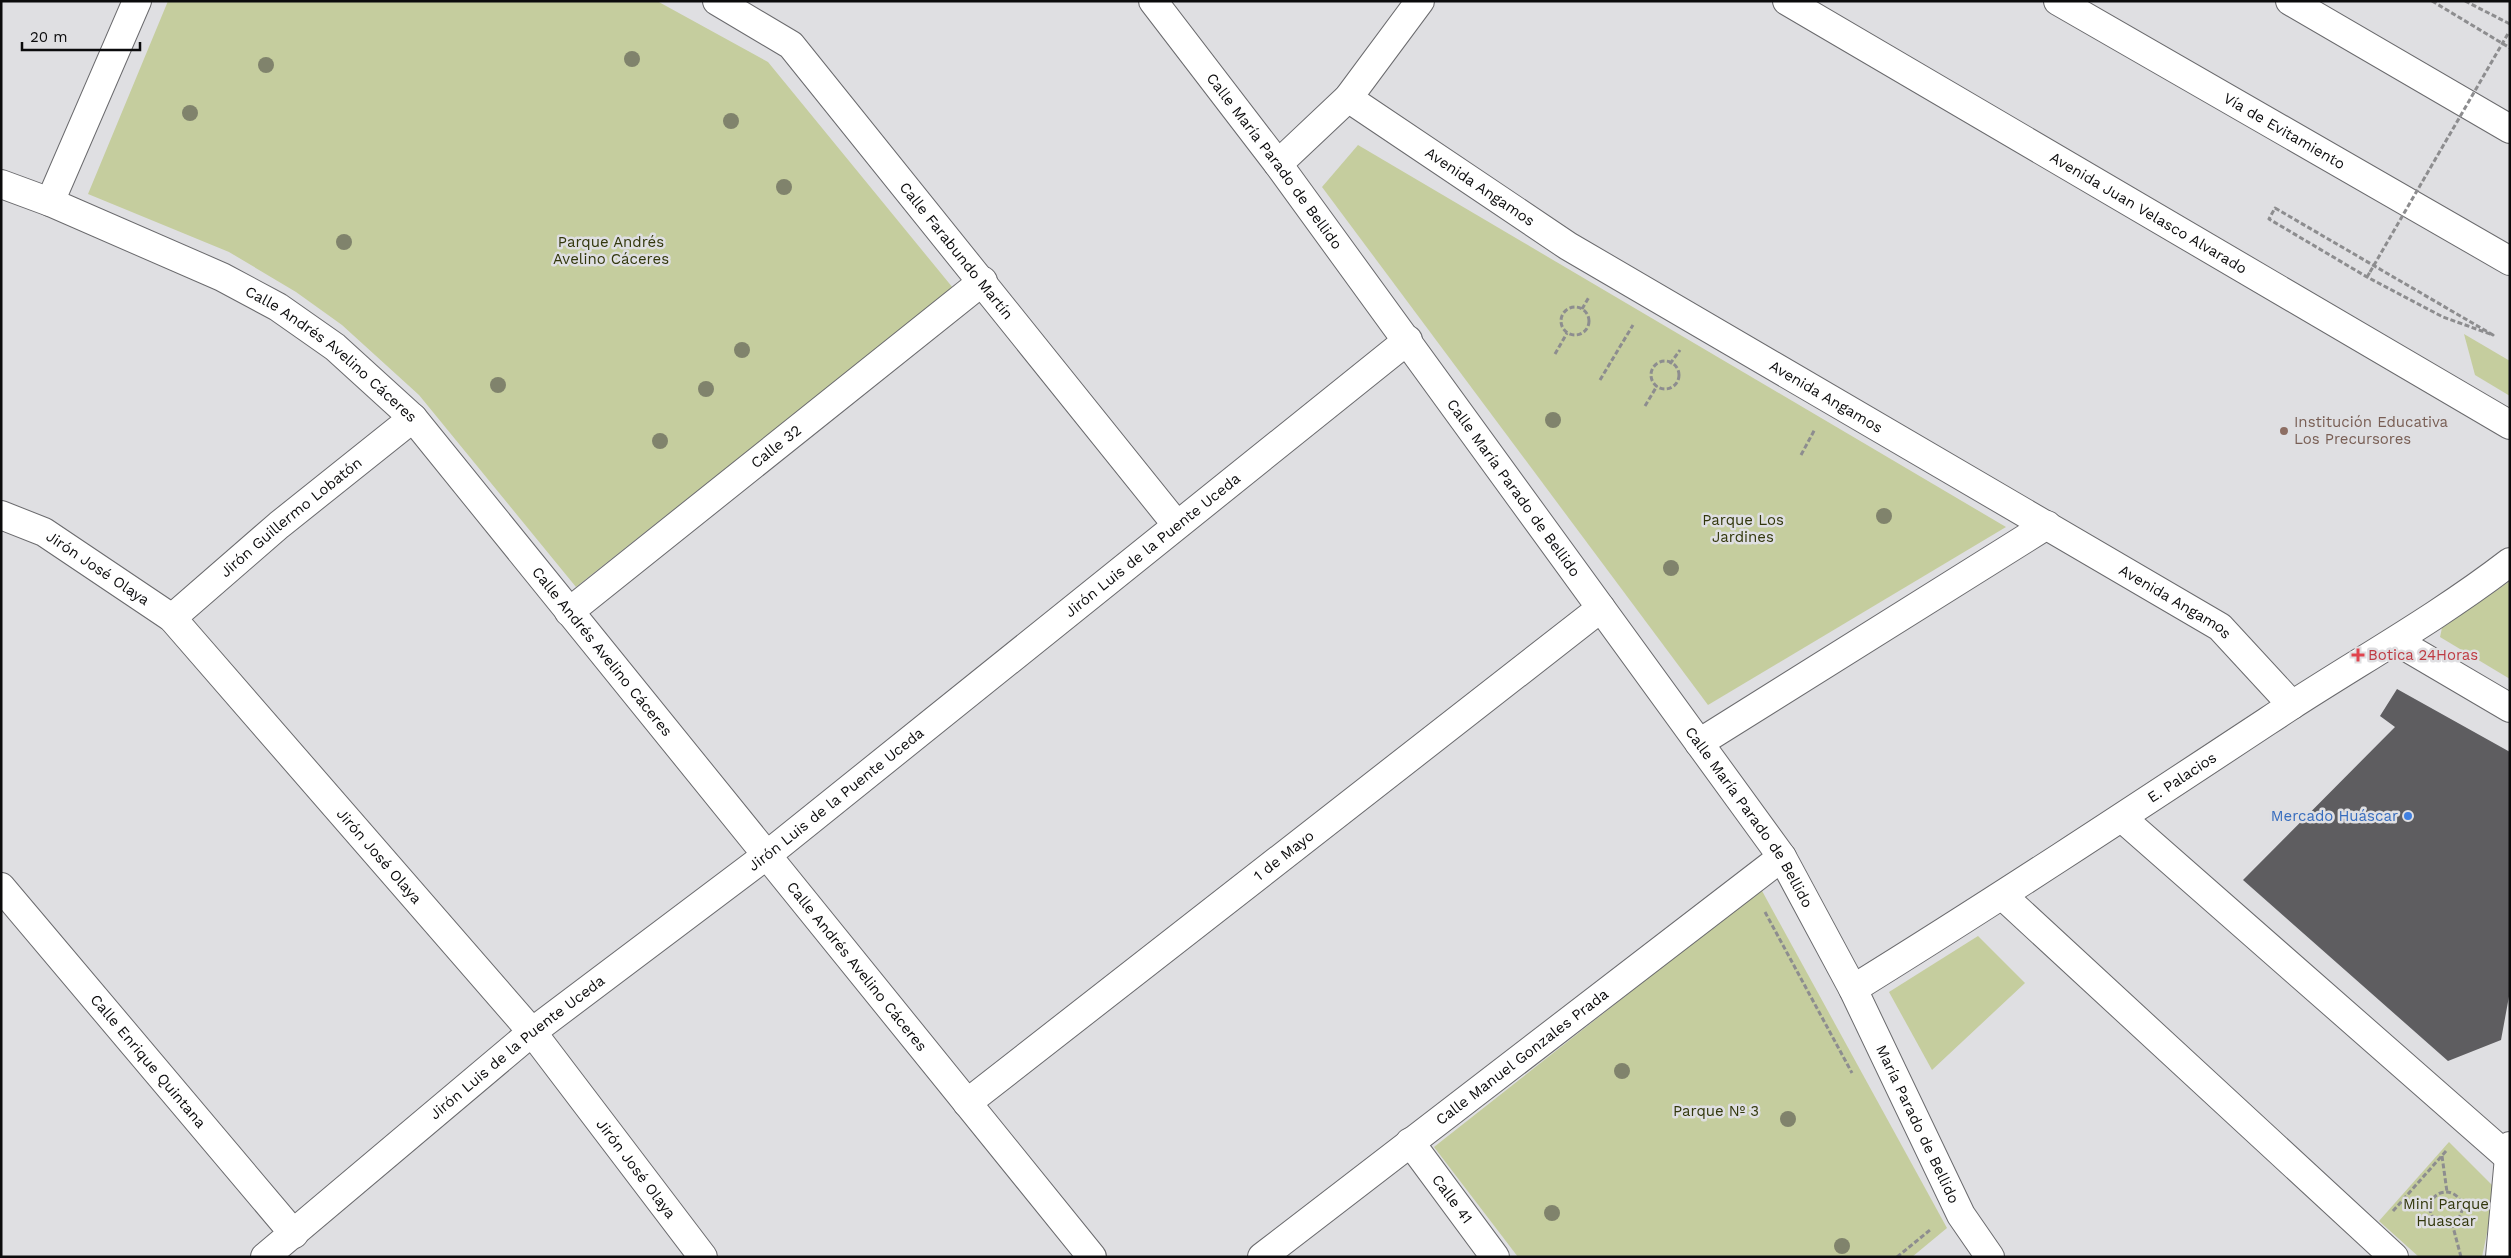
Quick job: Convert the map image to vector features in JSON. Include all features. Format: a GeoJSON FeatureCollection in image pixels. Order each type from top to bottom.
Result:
{"type":"FeatureCollection","features":[{"type":"Feature","properties":{"kind":"main road"},"geometry":{"type":"LineString","coordinates":[[50,202],[137,1]]}},
{"type":"Feature","properties":{"kind":"main road","name":"Calle Farabundo Martín"},"geometry":{"type":"LineString","coordinates":[[718,1],[791,45],[983,281],[1176,524]]}},
{"type":"Feature","properties":{"kind":"main road","name":"Calle María Parado de Bellido"},"geometry":{"type":"LineString","coordinates":[[1152,1],[1278,164],[1408,340],[1782,857],[1853,989]]}},
{"type":"Feature","properties":{"kind":"main road"},"geometry":{"type":"LineString","coordinates":[[1278,164],[1348,98],[1420,1]]}},
{"type":"Feature","properties":{"kind":"main road","name":"Avenida Juan Velasco Alvarado"},"geometry":{"type":"LineString","coordinates":[[1787,1],[2510,425]]}},
{"type":"Feature","properties":{"kind":"main road","name":"Vía de Evitamiento"},"geometry":{"type":"LineString","coordinates":[[2058,1],[2510,261]]}},
{"type":"Feature","properties":{"kind":"main road"},"geometry":{"type":"LineString","coordinates":[[2290,1],[2510,129]]}},
{"type":"Feature","properties":{"kind":"main road","name":"Avenida Angamos"},"geometry":{"type":"LineString","coordinates":[[1348,98],[1568,246],[2220,627],[2292,705]]}},
{"type":"Feature","properties":{"kind":"main road","name":"Calle Andrés Avelino Cáceres"},"geometry":{"type":"LineString","coordinates":[[1,184],[50,202],[222,277],[278,306],[335,347],[413,418],[1092,1257]]}},
{"type":"Feature","properties":{"kind":"main road","name":"Calle 32"},"geometry":{"type":"LineString","coordinates":[[570,612],[983,281]]}},
{"type":"Feature","properties":{"kind":"main road","name":"Jirón Luis de la Puente Uceda"},"geometry":{"type":"LineString","coordinates":[[265,1257],[532,1032],[766,855],[1176,524],[1408,340]]}},
{"type":"Feature","properties":{"kind":"main road","name":"Jirón Guillermo Lobatón"},"geometry":{"type":"LineString","coordinates":[[172,618],[278,525],[413,418]]}},
{"type":"Feature","properties":{"kind":"main road","name":"Jirón José Olaya"},"geometry":{"type":"LineString","coordinates":[[1,515],[44,532],[172,618],[532,1032],[703,1257]]}},
{"type":"Feature","properties":{"kind":"main road"},"geometry":{"type":"LineString","coordinates":[[1699,743],[2047,526]]}},
{"type":"Feature","properties":{"kind":"main road","name":"E. Palacios"},"geometry":{"type":"LineString","coordinates":[[1853,989],[2003,896],[2292,705],[2396,642],[2510,562]]}},
{"type":"Feature","properties":{"kind":"main road","name":"1 de Mayo"},"geometry":{"type":"LineString","coordinates":[[967,1103],[1602,608]]}},
{"type":"Feature","properties":{"kind":"main road"},"geometry":{"type":"LineString","coordinates":[[2396,642],[2510,708]]}},
{"type":"Feature","properties":{"kind":"main road"},"geometry":{"type":"LineString","coordinates":[[2122,818],[2509,1152],[2500,1257]]}},
{"type":"Feature","properties":{"kind":"main road","name":"Calle Manuel Gonzales Prada"},"geometry":{"type":"LineString","coordinates":[[1262,1257],[1782,857]]}},
{"type":"Feature","properties":{"kind":"main road","name":"Calle Enrique Quintana"},"geometry":{"type":"LineString","coordinates":[[1,887],[294,1234]]}},
{"type":"Feature","properties":{"kind":"main road"},"geometry":{"type":"LineString","coordinates":[[2003,896],[2394,1257]]}},
{"type":"Feature","properties":{"kind":"main road","name":"María Parado de Bellido"},"geometry":{"type":"LineString","coordinates":[[1853,989],[1961,1215],[1990,1257]]}},
{"type":"Feature","properties":{"kind":"main road","name":"Calle 41"},"geometry":{"type":"LineString","coordinates":[[1410,1142],[1495,1257]]}},
{"type":"Feature","properties":{"kind":"path"},"geometry":{"type":"LineString","coordinates":[[2432,1],[2510,48]]}},
{"type":"Feature","properties":{"kind":"path"},"geometry":{"type":"LineString","coordinates":[[2465,1],[2510,24]]}},
{"type":"Feature","properties":{"kind":"path"},"geometry":{"type":"LineString","coordinates":[[2367,277],[2510,32]]}},
{"type":"Feature","properties":{"kind":"path"},"geometry":{"type":"LineString","coordinates":[[2275,208],[2493,335],[2444,317],[2367,277],[2269,219],[2275,208]]}},
{"type":"Feature","properties":{"kind":"path"},"geometry":{"type":"LineString","coordinates":[[1582,309],[1591,293]]}},
{"type":"Feature","properties":{"kind":"path"},"geometry":{"type":"LineString","coordinates":[[1578,307],[1582,309],[1588,313],[1590,324],[1584,334],[1573,337],[1566,333],[1561,325],[1563,313],[1570,308],[1578,307]]}},
{"type":"Feature","properties":{"kind":"path"},"geometry":{"type":"LineString","coordinates":[[1600,380],[1637,318]]}},
{"type":"Feature","properties":{"kind":"path"},"geometry":{"type":"LineString","coordinates":[[1555,354],[1566,333]]}},
{"type":"Feature","properties":{"kind":"path"},"geometry":{"type":"LineString","coordinates":[[1670,364],[1684,344]]}},
{"type":"Feature","properties":{"kind":"path"},"geometry":{"type":"LineString","coordinates":[[1663,361],[1670,364],[1677,368],[1679,378],[1673,387],[1663,390],[1657,386],[1651,376],[1653,368],[1663,361]]}},
{"type":"Feature","properties":{"kind":"path"},"geometry":{"type":"LineString","coordinates":[[1645,406],[1657,386]]}},
{"type":"Feature","properties":{"kind":"path"},"geometry":{"type":"LineString","coordinates":[[1800,455],[1819,422]]}},
{"type":"Feature","properties":{"kind":"path"},"geometry":{"type":"LineString","coordinates":[[1764,910],[1852,1074]]}},
{"type":"Feature","properties":{"kind":"path"},"geometry":{"type":"LineString","coordinates":[[2389,1214],[2450,1146]]}},
{"type":"Feature","properties":{"kind":"path"},"geometry":{"type":"LineString","coordinates":[[2442,1156],[2447,1192]]}},
{"type":"Feature","properties":{"kind":"path"},"geometry":{"type":"LineString","coordinates":[[2447,1192],[2454,1195],[2460,1201],[2460,1215],[2452,1223],[2442,1224],[2434,1219],[2429,1211],[2430,1201],[2437,1194],[2447,1192]]}},
{"type":"Feature","properties":{"kind":"path"},"geometry":{"type":"LineString","coordinates":[[2452,1223],[2461,1257]]}},
{"type":"Feature","properties":{"kind":"path"},"geometry":{"type":"LineString","coordinates":[[1897,1257],[1930,1231],[1930,1225]]}},
{"type":"Feature","properties":{"kind":"green space","name":"Parque Andrés Avelino Cáceres"},"geometry":{"type":"Polygon","coordinates":[[[168,1],[657,1],[768,62],[953,288],[576,587],[419,395],[342,325],[296,292],[229,252],[88,194],[168,1]]]}},
{"type":"Feature","properties":{"kind":"green space","name":"Parque Los Jardines"},"geometry":{"type":"Polygon","coordinates":[[[1358,145],[2006,527],[1708,705],[1322,187],[1358,145]]]}},
{"type":"Feature","properties":{"kind":"green space"},"geometry":{"type":"Polygon","coordinates":[[[2464,334],[2510,361],[2510,396],[2475,375],[2464,334]]]}},
{"type":"Feature","properties":{"kind":"green space"},"geometry":{"type":"Polygon","coordinates":[[[2510,581],[2510,679],[2440,637],[2442,628],[2510,581]]]}},
{"type":"Feature","properties":{"kind":"green space","name":"Parque Nº 3"},"geometry":{"type":"Polygon","coordinates":[[[1761,889],[1947,1228],[1912,1257],[1518,1257],[1434,1147],[1761,889]]]}},
{"type":"Feature","properties":{"kind":"green space"},"geometry":{"type":"Polygon","coordinates":[[[1978,936],[2025,983],[1932,1070],[1889,992],[1978,936]]]}},
{"type":"Feature","properties":{"kind":"green space","name":"Mini Parque Huascar"},"geometry":{"type":"Polygon","coordinates":[[[2449,1142],[2496,1189],[2482,1257],[2419,1257],[2379,1221],[2449,1142]]]}},
{"type":"Feature","properties":{"kind":"building","name":"Mercado Huáscar"},"geometry":{"type":"Polygon","coordinates":[[[2397,689],[2510,752],[2510,991],[2501,1040],[2448,1061],[2243,880],[2395,727],[2380,716],[2397,689]]]}},
{"type":"Feature","properties":{"kind":"place","name":"Institución Educativa Los Precursores"},"geometry":{"type":"Point","coordinates":[2284,431]}},
{"type":"Feature","properties":{"kind":"place","name":"Botica 24Horas"},"geometry":{"type":"Point","coordinates":[2358,655]}},
{"type":"Feature","properties":{"kind":"place","name":"Mercado Huáscar"},"geometry":{"type":"Point","coordinates":[2408,816]}}]}
